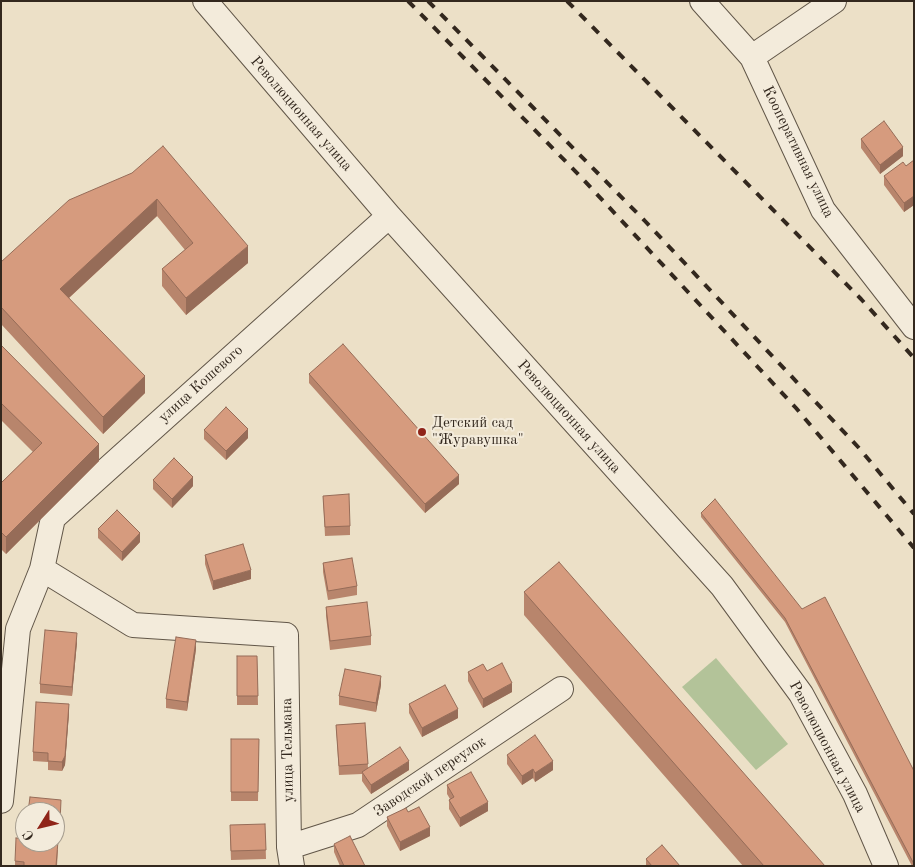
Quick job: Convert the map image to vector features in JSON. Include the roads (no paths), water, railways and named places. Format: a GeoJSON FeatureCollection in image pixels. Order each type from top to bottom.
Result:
{"type":"FeatureCollection","features":[{"type":"Feature","properties":{"kind":"street","name":"Революционная улица"},"geometry":{"type":"LineString","coordinates":[[205,1],[389,216],[722,586],[801,694],[855,794],[886,866]]}},
{"type":"Feature","properties":{"kind":"street","name":"Кооперативная улица"},"geometry":{"type":"LineString","coordinates":[[702,1],[752,57],[824,210],[914,327]]}},
{"type":"Feature","properties":{"kind":"street"},"geometry":{"type":"LineString","coordinates":[[752,57],[834,1]]}},
{"type":"Feature","properties":{"kind":"street","name":"улица Кошевого"},"geometry":{"type":"LineString","coordinates":[[1,801],[18,629],[42,569],[53,518],[389,216]]}},
{"type":"Feature","properties":{"kind":"street","name":"улица Тельмана"},"geometry":{"type":"LineString","coordinates":[[42,569],[134,625],[286,635],[291,856]]}},
{"type":"Feature","properties":{"kind":"street","name":"Заводской переулок"},"geometry":{"type":"LineString","coordinates":[[291,856],[358,826],[561,689]]}},
{"type":"Feature","properties":{"kind":"railway"},"geometry":{"type":"LineString","coordinates":[[408,1],[580,176],[796,408],[914,548]]}},
{"type":"Feature","properties":{"kind":"railway"},"geometry":{"type":"LineString","coordinates":[[428,1],[644,220],[859,448],[914,514]]}},
{"type":"Feature","properties":{"kind":"railway"},"geometry":{"type":"LineString","coordinates":[[567,1],[861,299],[914,358]]}},
{"type":"Feature","properties":{"kind":"place","name":"Детский сад \"Журавушка\""},"geometry":{"type":"Point","coordinates":[422,432]}}]}
